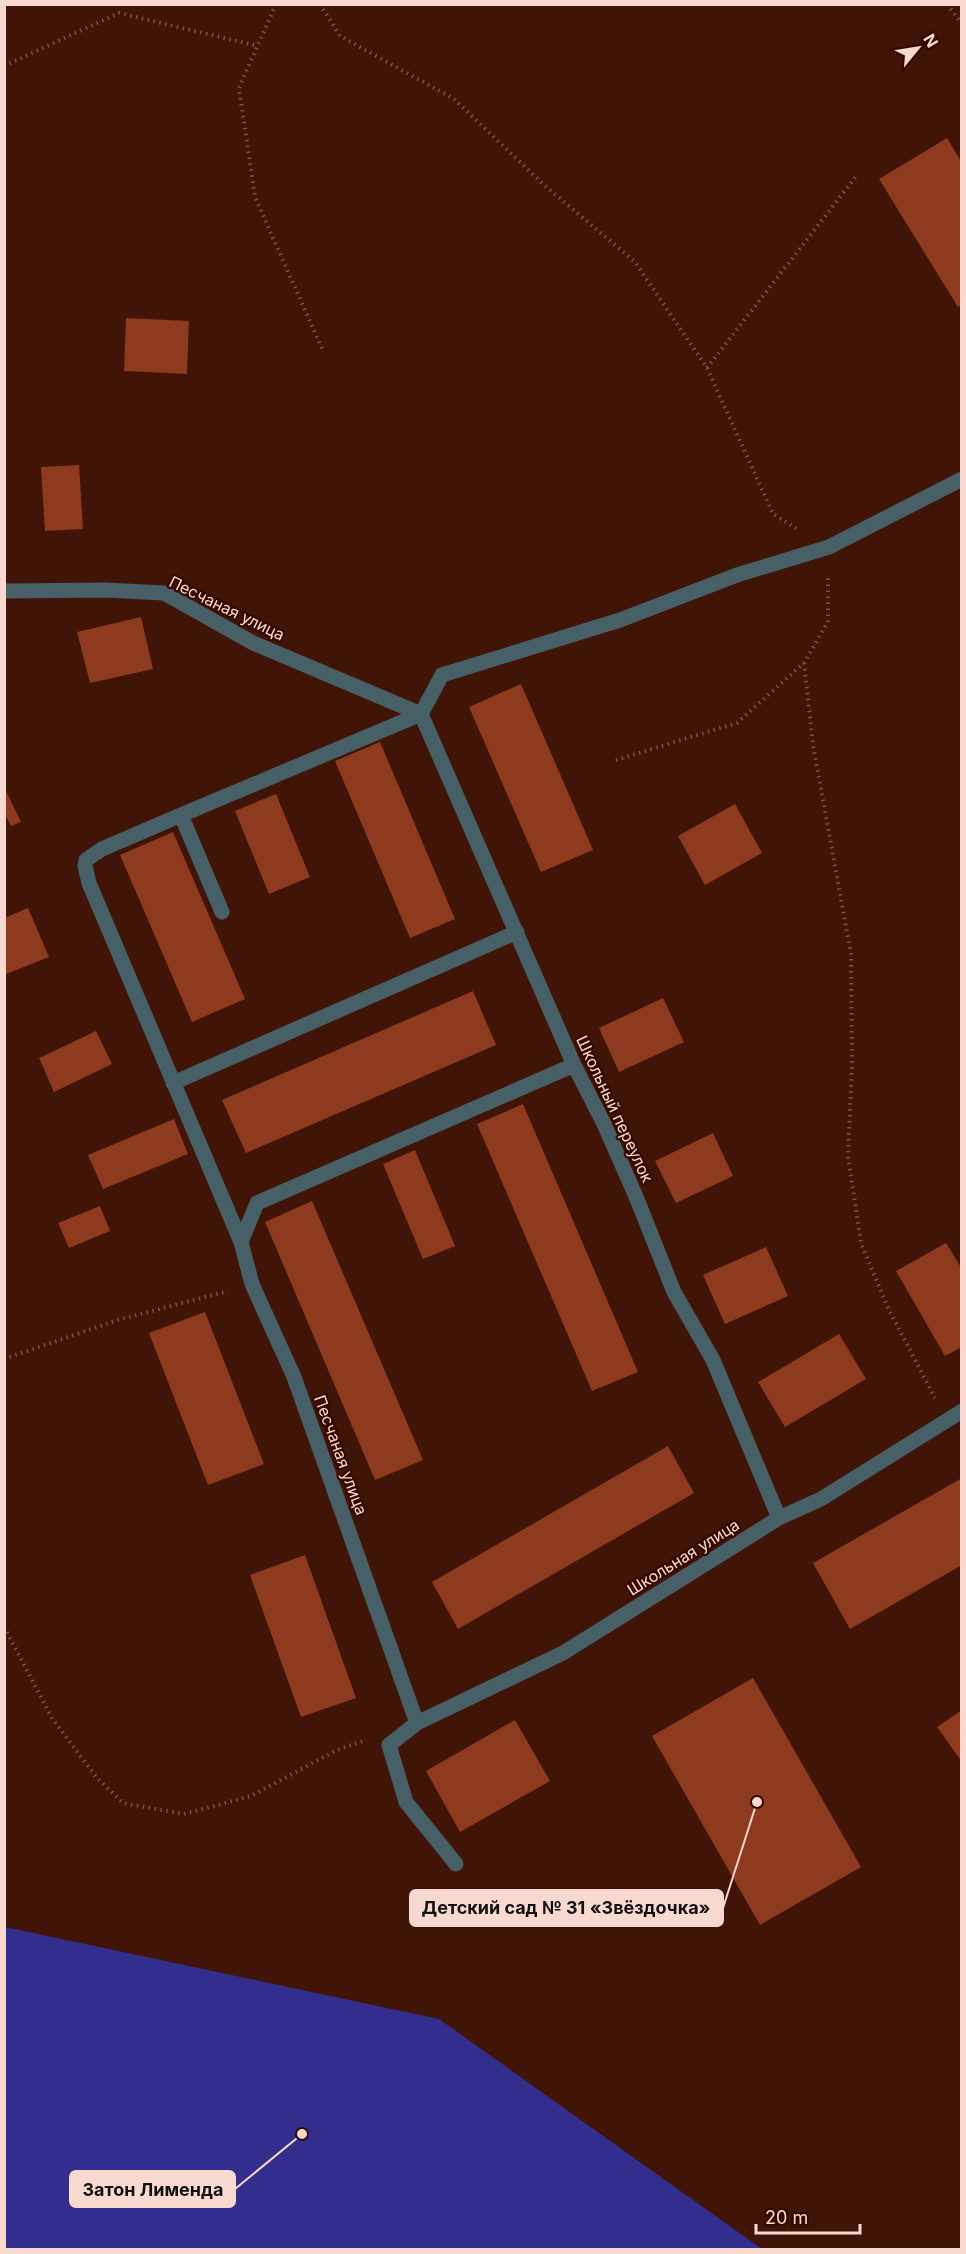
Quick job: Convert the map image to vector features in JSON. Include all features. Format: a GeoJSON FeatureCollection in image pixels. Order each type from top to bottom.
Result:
{"type":"FeatureCollection","features":[{"type":"Feature","properties":{"kind":"street"},"geometry":{"type":"LineString","coordinates":[[222,912],[181,815],[421,714],[442,675],[620,620],[737,575],[829,547],[962,479]]}},
{"type":"Feature","properties":{"kind":"street","name":"Песчаная улица"},"geometry":{"type":"LineString","coordinates":[[4,591],[105,590],[164,593],[253,644],[421,714]]}},
{"type":"Feature","properties":{"kind":"street","name":"Школьный переулок"},"geometry":{"type":"LineString","coordinates":[[421,714],[574,1065],[637,1199],[674,1292],[713,1360],[779,1518]]}},
{"type":"Feature","properties":{"kind":"street","name":"Песчаная улица"},"geometry":{"type":"LineString","coordinates":[[181,815],[102,849],[86,860],[85,866],[89,882],[241,1242],[252,1284],[294,1377],[417,1723]]}},
{"type":"Feature","properties":{"kind":"street"},"geometry":{"type":"LineString","coordinates":[[173,1083],[517,932]]}},
{"type":"Feature","properties":{"kind":"street"},"geometry":{"type":"LineString","coordinates":[[241,1242],[257,1203],[574,1065]]}},
{"type":"Feature","properties":{"kind":"street","name":"Школьная улица"},"geometry":{"type":"LineString","coordinates":[[456,1864],[406,1802],[389,1745],[417,1723],[563,1653],[779,1518],[820,1499],[962,1411]]}},
{"type":"Feature","properties":{"kind":"path"},"geometry":{"type":"LineString","coordinates":[[276,4],[239,88],[255,197],[323,351]]}},
{"type":"Feature","properties":{"kind":"path"},"geometry":{"type":"LineString","coordinates":[[320,4],[340,36],[454,99],[543,184],[635,262],[707,369],[773,514],[829,547],[828,622],[804,663],[737,723],[616,760]]}},
{"type":"Feature","properties":{"kind":"path"},"geometry":{"type":"LineString","coordinates":[[948,4],[962,24]]}},
{"type":"Feature","properties":{"kind":"path"},"geometry":{"type":"LineString","coordinates":[[957,18],[962,12]]}},
{"type":"Feature","properties":{"kind":"path"},"geometry":{"type":"LineString","coordinates":[[4,66],[119,13],[258,46]]}},
{"type":"Feature","properties":{"kind":"path"},"geometry":{"type":"LineString","coordinates":[[707,369],[857,175]]}},
{"type":"Feature","properties":{"kind":"path"},"geometry":{"type":"LineString","coordinates":[[804,663],[813,746],[851,954],[852,1064],[848,1156],[861,1243],[888,1308],[947,1420]]}},
{"type":"Feature","properties":{"kind":"path"},"geometry":{"type":"LineString","coordinates":[[4,1359],[118,1320],[252,1284]]}},
{"type":"Feature","properties":{"kind":"path"},"geometry":{"type":"LineString","coordinates":[[4,1627],[51,1718],[96,1777],[123,1803],[184,1814],[251,1796],[337,1750],[367,1740]]}},
{"type":"Feature","properties":{"kind":"shaded area"},"geometry":{"type":"Polygon","coordinates":[[[5,1927],[439,2019],[762,2249],[5,2249],[5,1927]]]}},
{"type":"Feature","properties":{"kind":"building"},"geometry":{"type":"Polygon","coordinates":[[[947,138],[962,163],[962,305],[958,307],[879,179],[947,138]]]}},
{"type":"Feature","properties":{"kind":"building"},"geometry":{"type":"Polygon","coordinates":[[[126,318],[189,321],[187,374],[124,371],[126,318]]]}},
{"type":"Feature","properties":{"kind":"building"},"geometry":{"type":"Polygon","coordinates":[[[79,465],[83,529],[45,531],[41,467],[79,465]]]}},
{"type":"Feature","properties":{"kind":"building"},"geometry":{"type":"Polygon","coordinates":[[[141,617],[153,669],[90,683],[77,632],[141,617]]]}},
{"type":"Feature","properties":{"kind":"building"},"geometry":{"type":"Polygon","coordinates":[[[521,684],[593,850],[541,872],[469,707],[521,684]]]}},
{"type":"Feature","properties":{"kind":"building"},"geometry":{"type":"Polygon","coordinates":[[[380,742],[455,919],[410,938],[335,761],[380,742]]]}},
{"type":"Feature","properties":{"kind":"building"},"geometry":{"type":"Polygon","coordinates":[[[4,787],[21,822],[11,826],[4,813],[4,787]]]}},
{"type":"Feature","properties":{"kind":"building"},"geometry":{"type":"Polygon","coordinates":[[[276,794],[310,877],[269,894],[235,811],[276,794]]]}},
{"type":"Feature","properties":{"kind":"building"},"geometry":{"type":"Polygon","coordinates":[[[735,804],[762,853],[705,885],[678,836],[735,804]]]}},
{"type":"Feature","properties":{"kind":"building"},"geometry":{"type":"Polygon","coordinates":[[[173,832],[245,999],[192,1022],[120,855],[173,832]]]}},
{"type":"Feature","properties":{"kind":"building"},"geometry":{"type":"Polygon","coordinates":[[[28,908],[49,957],[4,975],[4,918],[28,908]]]}},
{"type":"Feature","properties":{"kind":"building"},"geometry":{"type":"Polygon","coordinates":[[[473,991],[496,1045],[246,1153],[222,1100],[473,991]]]}},
{"type":"Feature","properties":{"kind":"building"},"geometry":{"type":"Polygon","coordinates":[[[663,998],[684,1042],[619,1072],[599,1028],[663,998]]]}},
{"type":"Feature","properties":{"kind":"building"},"geometry":{"type":"Polygon","coordinates":[[[96,1031],[112,1064],[54,1092],[39,1058],[96,1031]]]}},
{"type":"Feature","properties":{"kind":"building"},"geometry":{"type":"Polygon","coordinates":[[[523,1104],[638,1372],[592,1391],[477,1124],[523,1104]]]}},
{"type":"Feature","properties":{"kind":"building"},"geometry":{"type":"Polygon","coordinates":[[[174,1119],[188,1154],[103,1189],[88,1155],[174,1119]]]}},
{"type":"Feature","properties":{"kind":"building"},"geometry":{"type":"Polygon","coordinates":[[[713,1133],[733,1176],[676,1203],[655,1161],[713,1133]]]}},
{"type":"Feature","properties":{"kind":"building"},"geometry":{"type":"Polygon","coordinates":[[[415,1150],[455,1246],[423,1259],[383,1164],[415,1150]]]}},
{"type":"Feature","properties":{"kind":"building"},"geometry":{"type":"Polygon","coordinates":[[[312,1201],[423,1460],[375,1480],[265,1222],[312,1201]]]}},
{"type":"Feature","properties":{"kind":"building"},"geometry":{"type":"Polygon","coordinates":[[[100,1206],[110,1231],[69,1248],[58,1223],[100,1206]]]}},
{"type":"Feature","properties":{"kind":"building"},"geometry":{"type":"Polygon","coordinates":[[[946,1243],[962,1269],[962,1347],[945,1356],[896,1271],[946,1243]]]}},
{"type":"Feature","properties":{"kind":"building"},"geometry":{"type":"Polygon","coordinates":[[[766,1247],[788,1296],[725,1324],[703,1275],[766,1247]]]}},
{"type":"Feature","properties":{"kind":"building"},"geometry":{"type":"Polygon","coordinates":[[[205,1312],[264,1464],[208,1485],[149,1333],[205,1312]]]}},
{"type":"Feature","properties":{"kind":"building"},"geometry":{"type":"Polygon","coordinates":[[[839,1334],[866,1379],[785,1427],[758,1382],[839,1334]]]}},
{"type":"Feature","properties":{"kind":"building"},"geometry":{"type":"Polygon","coordinates":[[[668,1446],[694,1493],[458,1629],[432,1582],[668,1446]]]}},
{"type":"Feature","properties":{"kind":"building"},"geometry":{"type":"Polygon","coordinates":[[[962,1478],[962,1565],[850,1629],[813,1563],[962,1478]]]}},
{"type":"Feature","properties":{"kind":"building"},"geometry":{"type":"Polygon","coordinates":[[[305,1555],[356,1698],[301,1717],[250,1575],[305,1555]]]}},
{"type":"Feature","properties":{"kind":"building"},"geometry":{"type":"Polygon","coordinates":[[[753,1678],[861,1867],[760,1925],[652,1736],[753,1678]]]}},
{"type":"Feature","properties":{"kind":"building"},"geometry":{"type":"Polygon","coordinates":[[[962,1710],[962,1762],[937,1727],[962,1710]]]}},
{"type":"Feature","properties":{"kind":"building"},"geometry":{"type":"Polygon","coordinates":[[[515,1720],[550,1781],[460,1832],[426,1771],[515,1720]]]}},
{"type":"Feature","properties":{"kind":"place","name":"Детский сад № 31 «Звёздочка»"},"geometry":{"type":"Point","coordinates":[757,1802]}},
{"type":"Feature","properties":{"kind":"place","name":"Затон Лименда"},"geometry":{"type":"Point","coordinates":[302,2134]}}]}
